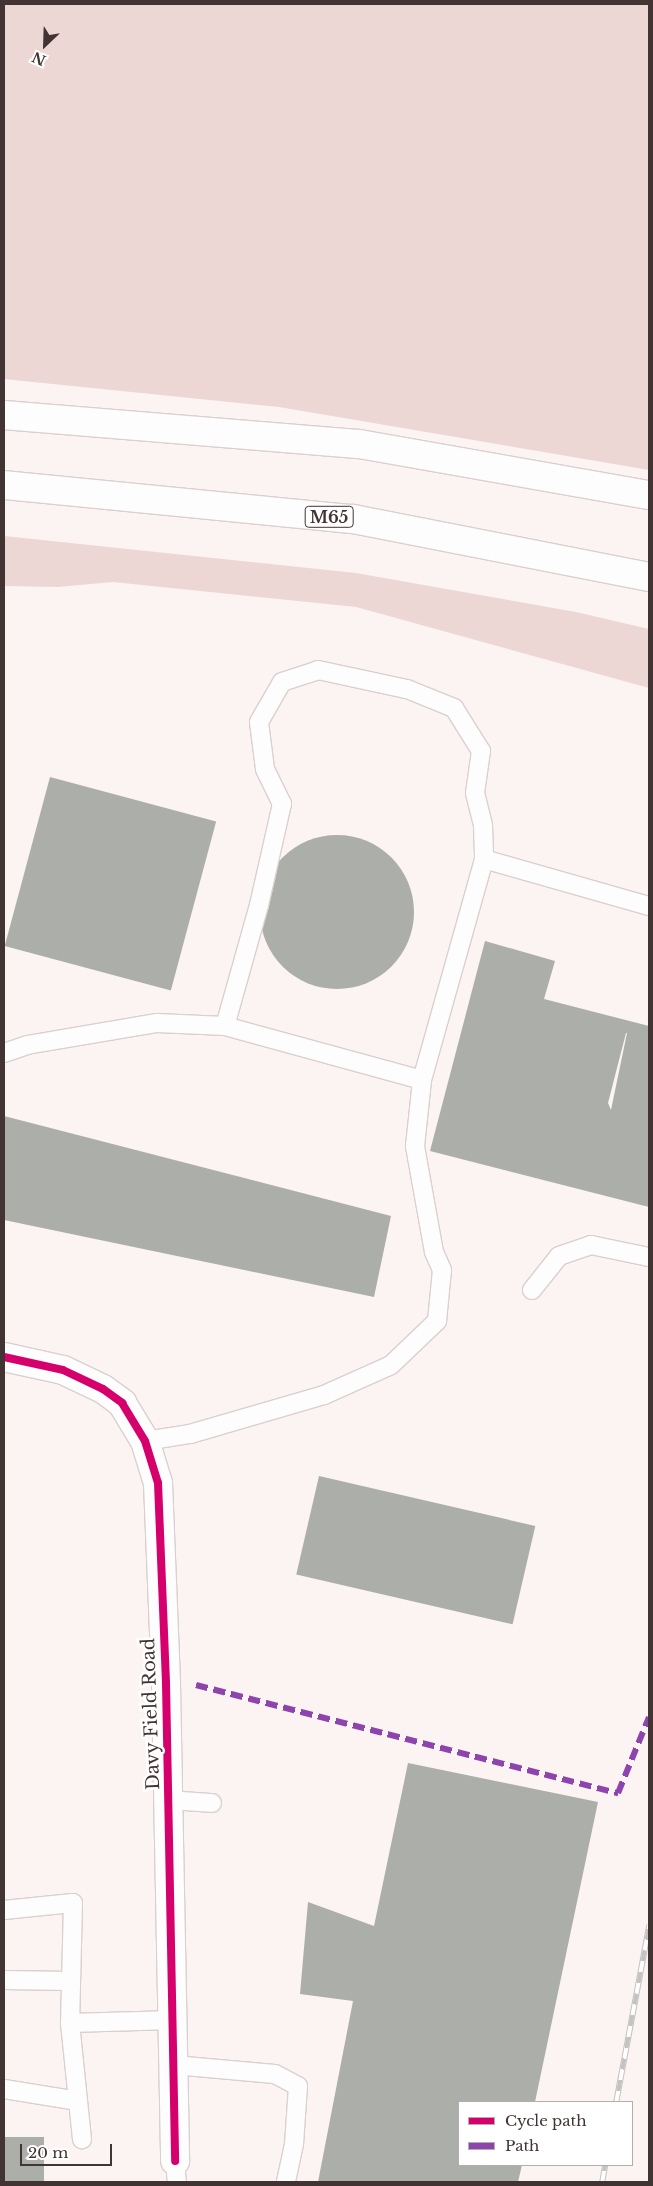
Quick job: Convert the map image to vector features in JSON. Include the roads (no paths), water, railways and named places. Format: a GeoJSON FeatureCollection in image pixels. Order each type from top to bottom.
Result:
{"type":"FeatureCollection","features":[{"type":"Feature","properties":{"kind":"main road"},"geometry":{"type":"LineString","coordinates":[[4,415],[359,444],[649,495]]}},
{"type":"Feature","properties":{"kind":"main road","name":"M65"},"geometry":{"type":"LineString","coordinates":[[4,485],[353,519],[649,577]]}},
{"type":"Feature","properties":{"kind":"main road","name":"Davy Field Road"},"geometry":{"type":"LineString","coordinates":[[4,1357],[63,1370],[103,1389],[122,1403],[145,1441],[158,1483],[174,2020],[176,2172]]}},
{"type":"Feature","properties":{"kind":"lane"},"geometry":{"type":"LineString","coordinates":[[145,1441],[190,1434],[324,1395],[391,1365],[437,1321],[442,1270],[434,1252],[415,1146],[422,1080],[484,859],[483,826],[476,793],[481,751],[454,708],[407,689],[318,670],[282,682],[259,722],[265,769],[282,804],[259,905],[225,1026]]}},
{"type":"Feature","properties":{"kind":"lane"},"geometry":{"type":"LineString","coordinates":[[484,859],[649,906]]}},
{"type":"Feature","properties":{"kind":"lane"},"geometry":{"type":"LineString","coordinates":[[4,1053],[27,1045],[157,1023],[225,1026],[422,1080]]}},
{"type":"Feature","properties":{"kind":"lane"},"geometry":{"type":"LineString","coordinates":[[532,1290],[559,1256],[591,1245],[649,1257]]}},
{"type":"Feature","properties":{"kind":"lane"},"geometry":{"type":"LineString","coordinates":[[168,1800],[212,1802]]}},
{"type":"Feature","properties":{"kind":"lane"},"geometry":{"type":"LineString","coordinates":[[4,1910],[73,1903],[70,2023],[82,2139]]}},
{"type":"Feature","properties":{"kind":"lane"},"geometry":{"type":"LineString","coordinates":[[4,1980],[70,1981]]}},
{"type":"Feature","properties":{"kind":"lane"},"geometry":{"type":"LineString","coordinates":[[70,2023],[174,2020]]}},
{"type":"Feature","properties":{"kind":"lane"},"geometry":{"type":"LineString","coordinates":[[174,2065],[275,2074],[298,2086],[294,2144],[286,2182]]}},
{"type":"Feature","properties":{"kind":"lane"},"geometry":{"type":"LineString","coordinates":[[4,2089],[78,2101]]}},
{"type":"Feature","properties":{"kind":"railway"},"geometry":{"type":"LineString","coordinates":[[616,2101],[649,1925]]}},
{"type":"Feature","properties":{"kind":"railway"},"geometry":{"type":"LineString","coordinates":[[602,2182],[605,2166]]}}]}
